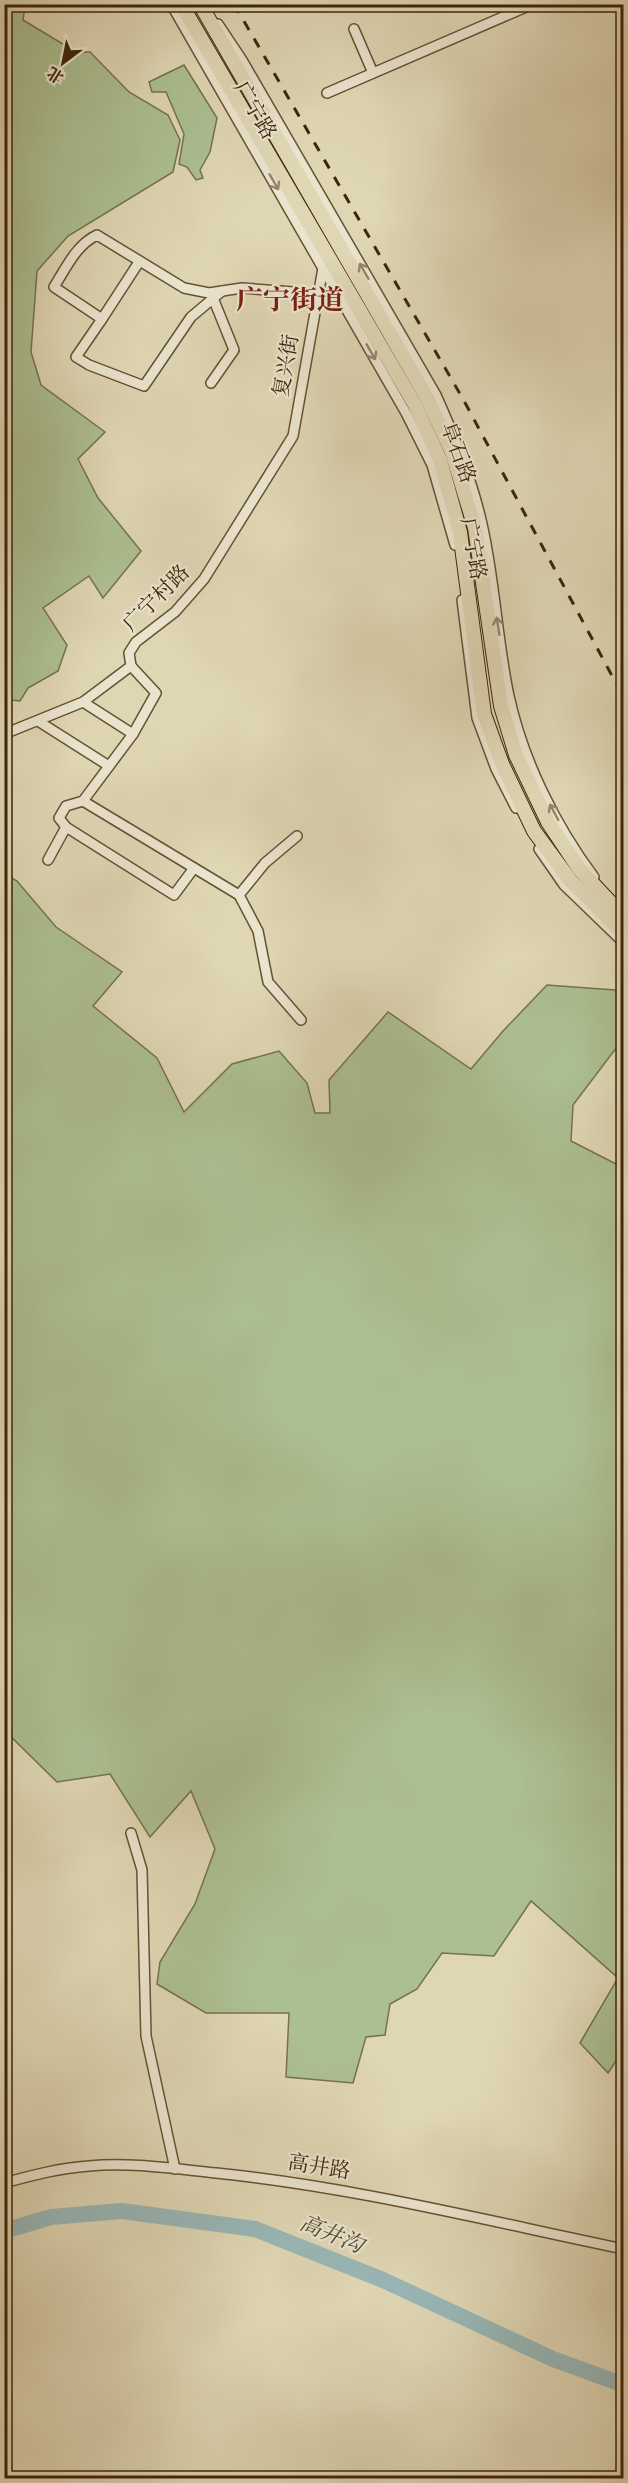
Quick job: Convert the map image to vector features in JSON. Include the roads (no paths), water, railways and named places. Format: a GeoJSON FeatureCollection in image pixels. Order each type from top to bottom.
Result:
{"type":"FeatureCollection","features":[{"type":"Feature","properties":{"kind":"highway","name":"阜石路"},"geometry":{"type":"LineString","coordinates":[[181,4],[415,405],[440,460],[460,532],[484,714],[502,764],[534,831],[570,880],[624,934]]}},
{"type":"Feature","properties":{"kind":"highway","name":"阜石路"},"geometry":{"type":"LineString","coordinates":[[200,4],[427,398],[452,452],[475,528],[501,706],[516,755],[548,822],[580,870],[624,917]]}},
{"type":"Feature","properties":{"kind":"street","name":"广宁路"},"geometry":{"type":"LineString","coordinates":[[171,4],[406,412],[432,465],[454,536],[477,718],[496,769],[529,835],[564,885],[624,943]]}},
{"type":"Feature","properties":{"kind":"street","name":"广宁路"},"geometry":{"type":"LineString","coordinates":[[206,4],[242,60],[436,395],[460,449],[482,524],[509,696],[525,750],[554,813],[582,861],[602,888],[624,910]]}},
{"type":"Feature","properties":{"kind":"street"},"geometry":{"type":"LineString","coordinates":[[327,93],[533,4]]}},
{"type":"Feature","properties":{"kind":"street"},"geometry":{"type":"LineString","coordinates":[[354,30],[373,73]]}},
{"type":"Feature","properties":{"kind":"street"},"geometry":{"type":"LineString","coordinates":[[102,319],[54,287],[78,249],[87,240],[97,235],[184,288],[209,293],[242,288],[319,294]]}},
{"type":"Feature","properties":{"kind":"street"},"geometry":{"type":"LineString","coordinates":[[139,262],[76,357],[89,365],[144,386],[191,317],[222,291]]}},
{"type":"Feature","properties":{"kind":"street","name":"复兴街"},"geometry":{"type":"LineString","coordinates":[[293,436],[323,268]]}},
{"type":"Feature","properties":{"kind":"street"},"geometry":{"type":"LineString","coordinates":[[211,383],[234,350],[213,298]]}},
{"type":"Feature","properties":{"kind":"street","name":"广宁村路"},"geometry":{"type":"LineString","coordinates":[[4,734],[83,702],[131,666],[129,653],[136,642],[175,612],[204,579],[293,436]]}},
{"type":"Feature","properties":{"kind":"street"},"geometry":{"type":"LineString","coordinates":[[131,666],[156,693],[133,734],[83,801],[66,806],[58,818],[66,827],[174,895],[194,867]]}},
{"type":"Feature","properties":{"kind":"street"},"geometry":{"type":"LineString","coordinates":[[83,702],[133,734]]}},
{"type":"Feature","properties":{"kind":"street"},"geometry":{"type":"LineString","coordinates":[[38,721],[109,766]]}},
{"type":"Feature","properties":{"kind":"street"},"geometry":{"type":"LineString","coordinates":[[83,801],[239,895],[258,932],[268,982],[301,1020]]}},
{"type":"Feature","properties":{"kind":"street"},"geometry":{"type":"LineString","coordinates":[[48,860],[66,827]]}},
{"type":"Feature","properties":{"kind":"street"},"geometry":{"type":"LineString","coordinates":[[239,895],[265,862],[297,836]]}},
{"type":"Feature","properties":{"kind":"street"},"geometry":{"type":"LineString","coordinates":[[131,1833],[142,1870],[146,2036],[175,2169]]}},
{"type":"Feature","properties":{"kind":"street","name":"高井路"},"geometry":{"type":"LineString","coordinates":[[4,2183],[49,2171],[92,2165],[175,2169],[267,2178],[364,2193],[624,2249]]}},
{"type":"Feature","properties":{"kind":"waterway","name":"高井沟"},"geometry":{"type":"LineString","coordinates":[[4,2231],[51,2217],[122,2211],[255,2229],[383,2280],[553,2359],[624,2385]]}},
{"type":"Feature","properties":{"kind":"railway"},"geometry":{"type":"LineString","coordinates":[[234,4],[463,399],[624,698]]}},
{"type":"Feature","properties":{"kind":"district","name":"广宁街道"},"geometry":{"type":"Point","coordinates":[290,302]}}]}
